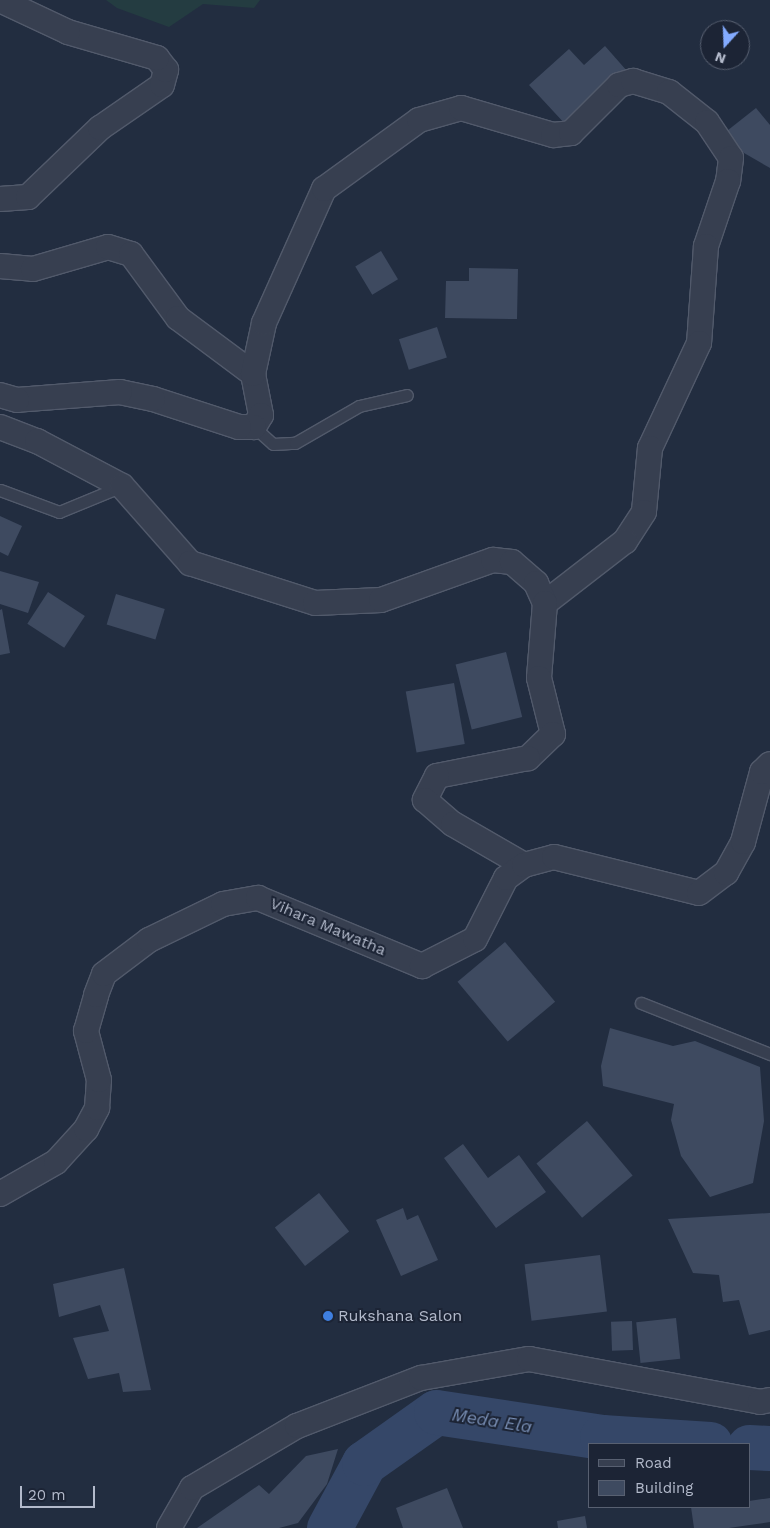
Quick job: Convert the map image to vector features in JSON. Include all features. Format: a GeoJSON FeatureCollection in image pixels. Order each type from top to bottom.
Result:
{"type":"FeatureCollection","features":[{"type":"Feature","properties":{"kind":"street"},"geometry":{"type":"LineString","coordinates":[[0,0],[68,32],[157,58],[166,70],[162,84],[100,128],[28,197],[0,199]]}},
{"type":"Feature","properties":{"kind":"street"},"geometry":{"type":"LineString","coordinates":[[0,395],[17,400],[120,392],[153,399],[239,427],[254,427],[262,415],[253,374],[264,323],[324,189],[419,120],[461,108],[553,135],[571,132],[619,85],[633,80],[669,92],[707,122],[730,158],[728,181],[706,246],[699,344],[650,448],[644,512],[625,541],[545,603]]}},
{"type":"Feature","properties":{"kind":"street"},"geometry":{"type":"LineString","coordinates":[[0,266],[33,269],[108,247],[131,254],[178,318],[253,374]]}},
{"type":"Feature","properties":{"kind":"street"},"geometry":{"type":"LineString","coordinates":[[0,427],[37,441],[122,486],[190,563],[315,603],[381,600],[493,560],[512,562],[536,583],[545,603],[539,678],[553,734],[528,758],[437,776],[425,800],[453,824],[524,865],[554,857],[699,893],[726,873],[743,842],[767,773]]}},
{"type":"Feature","properties":{"kind":"street","name":"Vihara Mawatha"},"geometry":{"type":"LineString","coordinates":[[0,1194],[56,1162],[86,1130],[97,1108],[99,1080],[86,1031],[96,995],[104,974],[149,940],[223,904],[258,898],[422,966],[475,939],[506,878],[524,865]]}},
{"type":"Feature","properties":{"kind":"street"},"geometry":{"type":"LineString","coordinates":[[169,1528],[192,1488],[297,1426],[420,1378],[529,1359],[760,1402],[770,1400]]}},
{"type":"Feature","properties":{"kind":"lane"},"geometry":{"type":"LineString","coordinates":[[254,427],[273,444],[295,443],[359,406],[407,395]]}},
{"type":"Feature","properties":{"kind":"lane"},"geometry":{"type":"LineString","coordinates":[[0,490],[60,512],[122,486]]}},
{"type":"Feature","properties":{"kind":"lane"},"geometry":{"type":"LineString","coordinates":[[641,1004],[770,1054]]}},
{"type":"Feature","properties":{"kind":"green space"},"geometry":{"type":"Polygon","coordinates":[[[106,0],[260,0],[254,8],[203,4],[169,27],[117,8],[106,0]]]}},
{"type":"Feature","properties":{"kind":"building"},"geometry":{"type":"Polygon","coordinates":[[[605,46],[627,71],[566,125],[529,85],[569,49],[584,65],[605,46]]]}},
{"type":"Feature","properties":{"kind":"building"},"geometry":{"type":"Polygon","coordinates":[[[756,108],[770,125],[770,168],[718,138],[756,108]]]}},
{"type":"Feature","properties":{"kind":"building"},"geometry":{"type":"Polygon","coordinates":[[[381,251],[398,279],[372,295],[355,266],[381,251]]]}},
{"type":"Feature","properties":{"kind":"building"},"geometry":{"type":"Polygon","coordinates":[[[469,268],[518,269],[517,319],[445,318],[446,281],[469,281],[469,268]]]}},
{"type":"Feature","properties":{"kind":"building"},"geometry":{"type":"Polygon","coordinates":[[[437,327],[447,357],[409,370],[399,339],[437,327]]]}},
{"type":"Feature","properties":{"kind":"building"},"geometry":{"type":"Polygon","coordinates":[[[0,516],[22,526],[8,556],[0,552],[0,516]]]}},
{"type":"Feature","properties":{"kind":"building"},"geometry":{"type":"Polygon","coordinates":[[[0,571],[39,582],[28,613],[0,604],[0,571]]]}},
{"type":"Feature","properties":{"kind":"building"},"geometry":{"type":"Polygon","coordinates":[[[48,592],[85,616],[64,648],[27,624],[48,592]]]}},
{"type":"Feature","properties":{"kind":"building"},"geometry":{"type":"Polygon","coordinates":[[[116,594],[165,609],[155,640],[107,625],[116,594]]]}},
{"type":"Feature","properties":{"kind":"building"},"geometry":{"type":"Polygon","coordinates":[[[2,609],[10,653],[0,655],[0,610],[2,609]]]}},
{"type":"Feature","properties":{"kind":"building"},"geometry":{"type":"Polygon","coordinates":[[[506,652],[522,717],[472,730],[456,665],[506,652]]]}},
{"type":"Feature","properties":{"kind":"building"},"geometry":{"type":"Polygon","coordinates":[[[454,683],[465,744],[417,753],[406,692],[454,683]]]}},
{"type":"Feature","properties":{"kind":"building"},"geometry":{"type":"Polygon","coordinates":[[[505,942],[555,1002],[508,1042],[458,982],[505,942]]]}},
{"type":"Feature","properties":{"kind":"building"},"geometry":{"type":"Polygon","coordinates":[[[610,1028],[673,1046],[695,1041],[760,1067],[764,1121],[753,1183],[710,1197],[681,1156],[671,1120],[674,1104],[603,1086],[601,1066],[610,1028]]]}},
{"type":"Feature","properties":{"kind":"building"},"geometry":{"type":"Polygon","coordinates":[[[587,1121],[633,1175],[582,1218],[536,1163],[587,1121]]]}},
{"type":"Feature","properties":{"kind":"building"},"geometry":{"type":"Polygon","coordinates":[[[463,1144],[488,1178],[519,1155],[546,1192],[496,1228],[444,1158],[463,1144]]]}},
{"type":"Feature","properties":{"kind":"building"},"geometry":{"type":"Polygon","coordinates":[[[319,1193],[349,1232],[305,1266],[275,1227],[319,1193]]]}},
{"type":"Feature","properties":{"kind":"building"},"geometry":{"type":"Polygon","coordinates":[[[403,1208],[407,1220],[418,1215],[438,1260],[401,1276],[376,1220],[403,1208]]]}},
{"type":"Feature","properties":{"kind":"building"},"geometry":{"type":"Polygon","coordinates":[[[770,1213],[770,1330],[749,1335],[739,1300],[723,1302],[719,1275],[693,1273],[668,1219],[770,1213]]]}},
{"type":"Feature","properties":{"kind":"building"},"geometry":{"type":"Polygon","coordinates":[[[600,1255],[607,1312],[532,1321],[525,1264],[600,1255]]]}},
{"type":"Feature","properties":{"kind":"building"},"geometry":{"type":"Polygon","coordinates":[[[124,1268],[151,1390],[123,1392],[119,1373],[88,1379],[73,1338],[109,1331],[100,1305],[59,1317],[53,1284],[124,1268]]]}},
{"type":"Feature","properties":{"kind":"building"},"geometry":{"type":"Polygon","coordinates":[[[676,1318],[680,1359],[641,1363],[636,1322],[676,1318]]]}},
{"type":"Feature","properties":{"kind":"building"},"geometry":{"type":"Polygon","coordinates":[[[632,1321],[633,1350],[612,1351],[611,1322],[632,1321]]]}},
{"type":"Feature","properties":{"kind":"building"},"geometry":{"type":"Polygon","coordinates":[[[338,1449],[327,1484],[298,1523],[279,1528],[197,1528],[259,1485],[269,1494],[306,1456],[338,1449]]]}},
{"type":"Feature","properties":{"kind":"building"},"geometry":{"type":"Polygon","coordinates":[[[447,1488],[463,1528],[403,1528],[396,1508],[447,1488]]]}},
{"type":"Feature","properties":{"kind":"building"},"geometry":{"type":"Polygon","coordinates":[[[770,1498],[770,1522],[729,1528],[694,1528],[691,1508],[750,1508],[750,1501],[770,1498]]]}},
{"type":"Feature","properties":{"kind":"building"},"geometry":{"type":"Polygon","coordinates":[[[585,1516],[587,1528],[558,1528],[557,1521],[585,1516]]]}},
{"type":"Feature","properties":{"kind":"waterway","name":"Meda Ela"},"geometry":{"type":"LineString","coordinates":[[329,1528],[364,1463],[436,1412],[602,1437],[695,1443]]}},
{"type":"Feature","properties":{"kind":"waterway","name":"Meda Ela"},"geometry":{"type":"LineString","coordinates":[[750,1447],[770,1448]]}},
{"type":"Feature","properties":{"kind":"place","name":"Rukshana Salon"},"geometry":{"type":"Point","coordinates":[328,1316]}}]}
